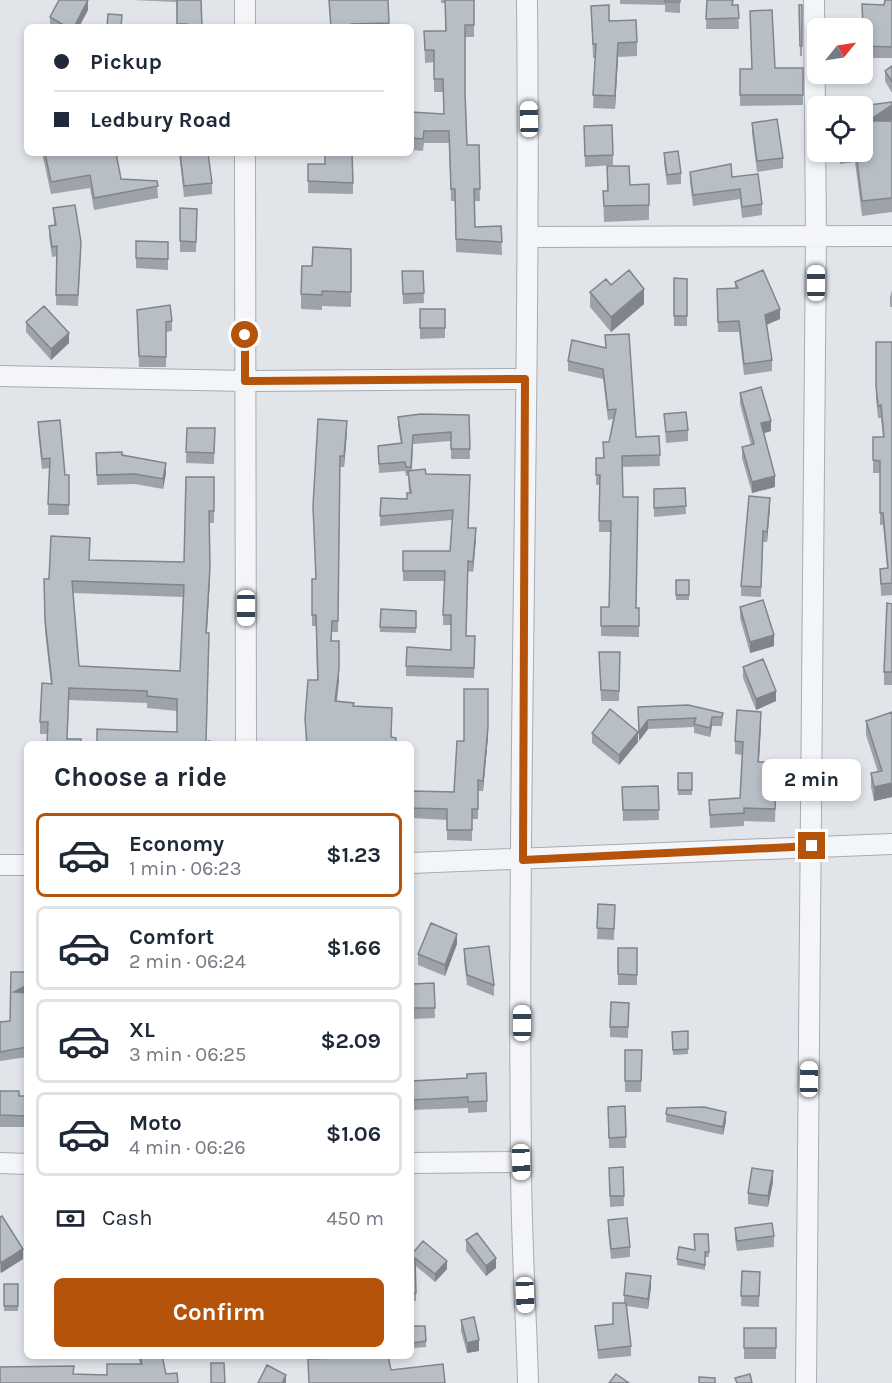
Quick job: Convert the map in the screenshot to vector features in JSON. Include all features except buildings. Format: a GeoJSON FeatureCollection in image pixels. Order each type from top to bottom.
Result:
{"type":"FeatureCollection","features":[{"type":"Feature","properties":{"kind":"street"},"geometry":{"type":"LineString","coordinates":[[245,0],[245,24]]}},
{"type":"Feature","properties":{"kind":"street"},"geometry":{"type":"LineString","coordinates":[[527,0],[530,237],[525,379],[521,1162],[528,1383]]}},
{"type":"Feature","properties":{"kind":"street"},"geometry":{"type":"LineString","coordinates":[[806,1383],[816,236],[813,0]]}},
{"type":"Feature","properties":{"kind":"street"},"geometry":{"type":"LineString","coordinates":[[245,156],[246,741]]}},
{"type":"Feature","properties":{"kind":"street"},"geometry":{"type":"LineString","coordinates":[[530,237],[892,236]]}},
{"type":"Feature","properties":{"kind":"street"},"geometry":{"type":"LineString","coordinates":[[0,376],[245,381],[525,379]]}},
{"type":"Feature","properties":{"kind":"street"},"geometry":{"type":"LineString","coordinates":[[414,863],[892,844]]}},
{"type":"Feature","properties":{"kind":"street"},"geometry":{"type":"LineString","coordinates":[[0,865],[24,865]]}},
{"type":"Feature","properties":{"kind":"street"},"geometry":{"type":"LineString","coordinates":[[414,1163],[521,1162]]}},
{"type":"Feature","properties":{"kind":"street"},"geometry":{"type":"LineString","coordinates":[[0,1163],[24,1164]]}},
{"type":"Feature","properties":{"kind":"route"},"geometry":{"type":"LineString","coordinates":[[245,335],[245,381],[525,379],[523,860],[812,846]]}}]}
